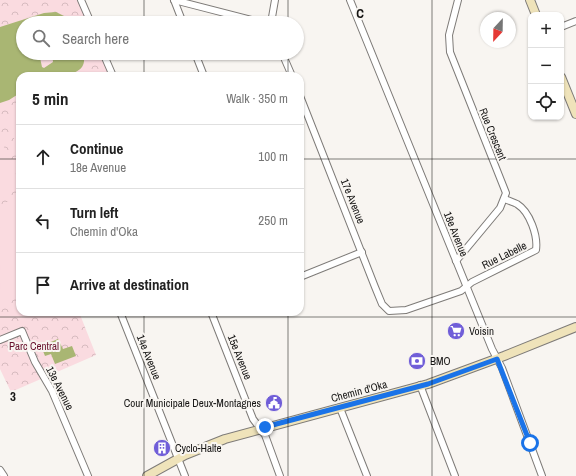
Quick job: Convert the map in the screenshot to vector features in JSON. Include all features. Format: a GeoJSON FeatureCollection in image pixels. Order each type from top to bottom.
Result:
{"type":"FeatureCollection","features":[{"type":"Feature","properties":{"kind":"main road"},"geometry":{"type":"LineString","coordinates":[[530,0],[535,12]]}},
{"type":"Feature","properties":{"kind":"main road"},"geometry":{"type":"LineString","coordinates":[[564,82],[573,99],[576,114]]}},
{"type":"Feature","properties":{"kind":"main road","name":"Chemin d'Oka"},"geometry":{"type":"LineString","coordinates":[[147,476],[179,458],[212,444],[260,428],[428,384],[576,328]]}},
{"type":"Feature","properties":{"kind":"street"},"geometry":{"type":"LineString","coordinates":[[81,0],[88,16]]}},
{"type":"Feature","properties":{"kind":"street"},"geometry":{"type":"LineString","coordinates":[[174,0],[180,16]]}},
{"type":"Feature","properties":{"kind":"street"},"geometry":{"type":"LineString","coordinates":[[174,0],[236,16]]}},
{"type":"Feature","properties":{"kind":"street"},"geometry":{"type":"LineString","coordinates":[[272,16],[275,0]]}},
{"type":"Feature","properties":{"kind":"street","name":"18e Avenue"},"geometry":{"type":"LineString","coordinates":[[350,0],[456,261],[515,401],[542,476]]}},
{"type":"Feature","properties":{"kind":"street","name":"Rue Crescent"},"geometry":{"type":"LineString","coordinates":[[458,0],[448,35],[450,52],[502,183],[506,194],[505,199]]}},
{"type":"Feature","properties":{"kind":"street"},"geometry":{"type":"LineString","coordinates":[[564,26],[576,21]]}},
{"type":"Feature","properties":{"kind":"street"},"geometry":{"type":"LineString","coordinates":[[106,60],[111,72]]}},
{"type":"Feature","properties":{"kind":"street"},"geometry":{"type":"LineString","coordinates":[[198,60],[202,72]]}},
{"type":"Feature","properties":{"kind":"street"},"geometry":{"type":"LineString","coordinates":[[285,60],[290,72]]}},
{"type":"Feature","properties":{"kind":"street","name":"17e Avenue"},"geometry":{"type":"LineString","coordinates":[[304,106],[382,304],[389,311],[406,310],[461,291],[467,286]]}},
{"type":"Feature","properties":{"kind":"street"},"geometry":{"type":"LineString","coordinates":[[456,261],[500,208],[505,199]]}},
{"type":"Feature","properties":{"kind":"street","name":"Rue Labelle"},"geometry":{"type":"LineString","coordinates":[[467,286],[472,282],[536,250],[536,238],[526,212],[518,205],[505,199]]}},
{"type":"Feature","properties":{"kind":"street"},"geometry":{"type":"LineString","coordinates":[[304,275],[362,252]]}},
{"type":"Feature","properties":{"kind":"street","name":"14e Avenue"},"geometry":{"type":"LineString","coordinates":[[122,316],[186,476]]}},
{"type":"Feature","properties":{"kind":"street","name":"15e Avenue"},"geometry":{"type":"LineString","coordinates":[[213,316],[253,419],[265,435],[280,476]]}},
{"type":"Feature","properties":{"kind":"street","name":"13e Avenue"},"geometry":{"type":"LineString","coordinates":[[0,340],[22,331],[40,371],[52,391],[88,476]]}},
{"type":"Feature","properties":{"kind":"street"},"geometry":{"type":"LineString","coordinates":[[420,385],[455,476]]}},
{"type":"Feature","properties":{"kind":"street"},"geometry":{"type":"LineString","coordinates":[[340,408],[367,476]]}},
{"type":"Feature","properties":{"kind":"street"},"geometry":{"type":"LineString","coordinates":[[0,470],[4,476]]}},
{"type":"Feature","properties":{"kind":"green space","name":"Parc Central"},"geometry":{"type":"Polygon","coordinates":[[[0,0],[81,0],[88,16],[16,16],[16,60],[106,60],[111,72],[16,72],[16,316],[81,316],[96,355],[11,392],[0,369],[0,0]]]}},
{"type":"Feature","properties":{"kind":"green space"},"geometry":{"type":"Polygon","coordinates":[[[16,115],[16,143],[6,119],[16,115]]]}},
{"type":"Feature","properties":{"kind":"green space"},"geometry":{"type":"Polygon","coordinates":[[[0,138],[16,174],[16,183],[11,194],[0,199],[0,138]]]}},
{"type":"Feature","properties":{"kind":"green space"},"geometry":{"type":"Polygon","coordinates":[[[14,199],[16,203],[16,298],[1,304],[0,205],[14,199]]]}},
{"type":"Feature","properties":{"kind":"shaded area"},"geometry":{"type":"Polygon","coordinates":[[[56,12],[64,16],[35,16],[44,13],[56,12]]]}},
{"type":"Feature","properties":{"kind":"shaded area"},"geometry":{"type":"Polygon","coordinates":[[[16,22],[16,60],[40,60],[42,67],[44,68],[53,62],[53,60],[84,60],[82,66],[74,72],[16,72],[16,96],[0,103],[0,27],[16,22]]]}},
{"type":"Feature","properties":{"kind":"shaded area"},"geometry":{"type":"Polygon","coordinates":[[[58,339],[63,349],[72,346],[76,356],[55,364],[51,354],[45,356],[41,346],[58,339]]]}},
{"type":"Feature","properties":{"kind":"place","name":"Voisin"},"geometry":{"type":"Point","coordinates":[456,331]}},
{"type":"Feature","properties":{"kind":"place","name":"BMO"},"geometry":{"type":"Point","coordinates":[417,361]}},
{"type":"Feature","properties":{"kind":"place","name":"Cour Municipale Deux-Montagnes"},"geometry":{"type":"Point","coordinates":[274,403]}},
{"type":"Feature","properties":{"kind":"place","name":"Cyclo-Halte"},"geometry":{"type":"Point","coordinates":[162,448]}},
{"type":"Feature","properties":{"kind":"route"},"geometry":{"type":"LineString","coordinates":[[265,427],[411,389],[452,376],[497,359],[515,401],[530,443]]}}]}
